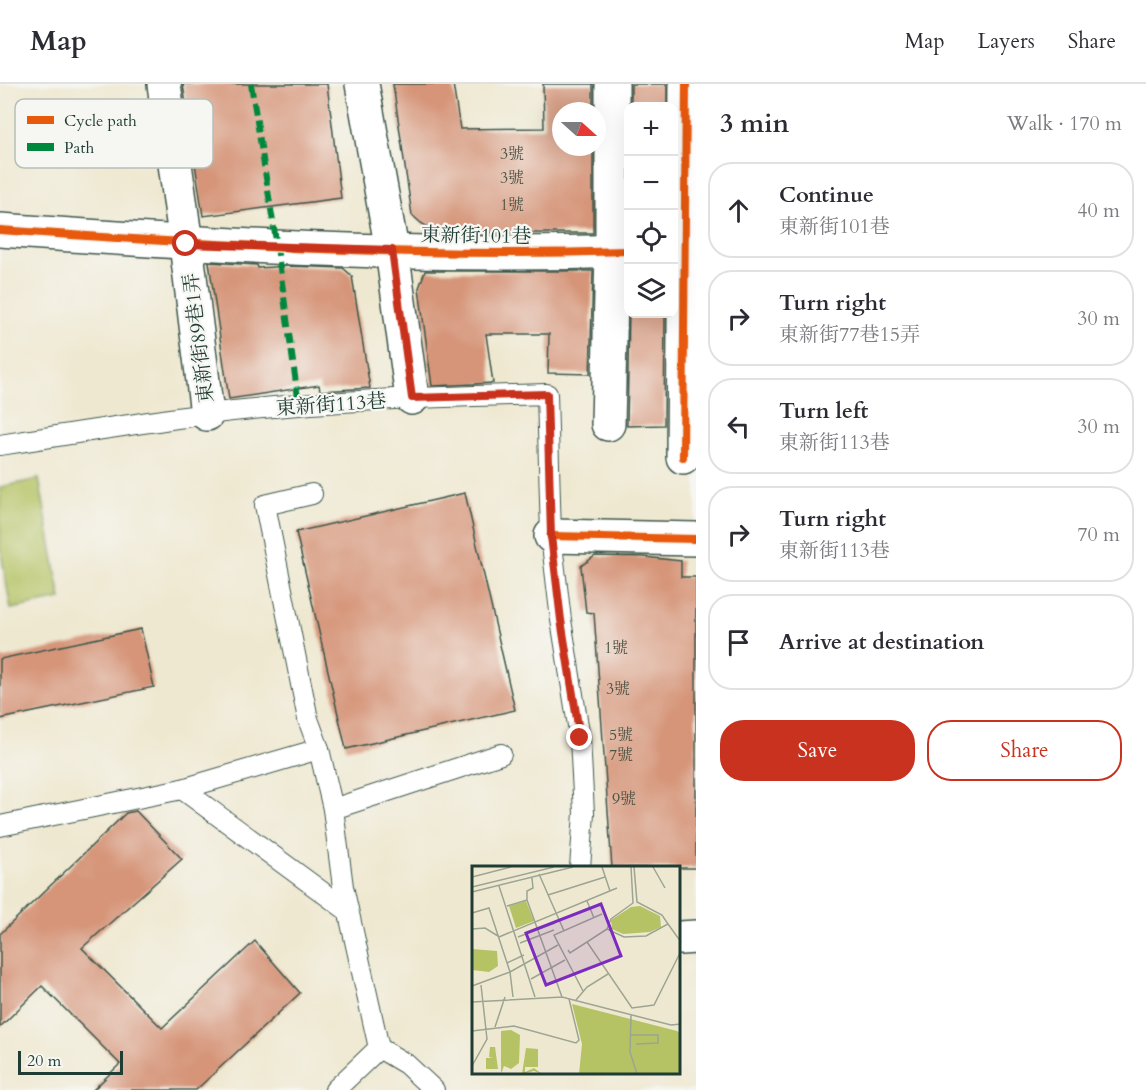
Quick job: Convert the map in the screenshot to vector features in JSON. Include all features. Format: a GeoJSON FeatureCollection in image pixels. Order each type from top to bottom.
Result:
{"type":"FeatureCollection","features":[{"type":"Feature","properties":{"kind":"street","name":"東新街89巷1弄"},"geometry":{"type":"LineString","coordinates":[[164,84],[166,99]]}},
{"type":"Feature","properties":{"kind":"street"},"geometry":{"type":"LineString","coordinates":[[362,84],[392,250],[412,398]]}},
{"type":"Feature","properties":{"kind":"street"},"geometry":{"type":"LineString","coordinates":[[608,424],[620,251],[612,84]]}},
{"type":"Feature","properties":{"kind":"street"},"geometry":{"type":"LineString","coordinates":[[683,458],[686,84]]}},
{"type":"Feature","properties":{"kind":"street","name":"東新街89巷1弄"},"geometry":{"type":"LineString","coordinates":[[176,168],[207,414]]}},
{"type":"Feature","properties":{"kind":"street","name":"東新街101巷"},"geometry":{"type":"LineString","coordinates":[[0,230],[186,244],[483,252],[620,251]]}},
{"type":"Feature","properties":{"kind":"street"},"geometry":{"type":"LineString","coordinates":[[551,536],[696,539]]}},
{"type":"Feature","properties":{"kind":"street"},"geometry":{"type":"LineString","coordinates":[[681,938],[696,937]]}},
{"type":"Feature","properties":{"kind":"lane","name":"東新街113巷"},"geometry":{"type":"LineString","coordinates":[[0,444],[207,414],[300,405],[412,398],[547,394],[551,536],[561,620],[580,738],[584,813],[580,866]]}},
{"type":"Feature","properties":{"kind":"lane"},"geometry":{"type":"LineString","coordinates":[[312,495],[265,505],[308,719],[319,749],[333,809],[343,887],[379,1048],[406,1064],[435,1090]]}},
{"type":"Feature","properties":{"kind":"lane"},"geometry":{"type":"LineString","coordinates":[[0,826],[182,789],[319,749]]}},
{"type":"Feature","properties":{"kind":"lane"},"geometry":{"type":"LineString","coordinates":[[333,809],[501,754]]}},
{"type":"Feature","properties":{"kind":"lane"},"geometry":{"type":"LineString","coordinates":[[182,789],[348,911]]}},
{"type":"Feature","properties":{"kind":"lane"},"geometry":{"type":"LineString","coordinates":[[335,1090],[379,1048]]}},
{"type":"Feature","properties":{"kind":"green space"},"geometry":{"type":"Polygon","coordinates":[[[39,479],[61,599],[11,609],[0,548],[0,487],[39,479]]]}},
{"type":"Feature","properties":{"kind":"building"},"geometry":{"type":"Polygon","coordinates":[[[183,84],[327,84],[341,198],[203,216],[196,168],[213,168],[213,99],[185,99],[183,84]]]}},
{"type":"Feature","properties":{"kind":"building"},"geometry":{"type":"Polygon","coordinates":[[[393,84],[453,84],[460,129],[544,128],[543,84],[593,84],[593,102],[552,102],[552,156],[593,156],[593,233],[437,233],[412,215],[393,84]]]}},
{"type":"Feature","properties":{"kind":"building"},"geometry":{"type":"Polygon","coordinates":[[[631,84],[667,84],[667,102],[631,102],[631,84]]]}},
{"type":"Feature","properties":{"kind":"building"},"geometry":{"type":"Polygon","coordinates":[[[209,262],[257,265],[258,268],[289,266],[343,268],[352,276],[370,388],[320,391],[319,385],[229,399],[209,262]]]}},
{"type":"Feature","properties":{"kind":"building"},"geometry":{"type":"Polygon","coordinates":[[[425,271],[593,271],[590,374],[548,373],[549,334],[486,334],[493,383],[432,386],[419,288],[425,271]]]}},
{"type":"Feature","properties":{"kind":"building"},"geometry":{"type":"Polygon","coordinates":[[[629,318],[665,318],[664,425],[627,426],[629,318]]]}},
{"type":"Feature","properties":{"kind":"building"},"geometry":{"type":"Polygon","coordinates":[[[465,493],[515,710],[346,749],[296,532],[465,493]]]}},
{"type":"Feature","properties":{"kind":"building"},"geometry":{"type":"Polygon","coordinates":[[[595,556],[644,557],[681,561],[681,577],[696,577],[696,868],[612,866],[594,613],[586,612],[581,566],[595,556]]]}},
{"type":"Feature","properties":{"kind":"building"},"geometry":{"type":"Polygon","coordinates":[[[141,629],[154,687],[0,719],[0,659],[141,629]]]}},
{"type":"Feature","properties":{"kind":"building"},"geometry":{"type":"Polygon","coordinates":[[[136,811],[182,859],[82,948],[162,1028],[255,941],[300,993],[196,1090],[93,1090],[120,1064],[42,986],[0,1027],[0,934],[126,813],[136,811]]]}},
{"type":"Feature","properties":{"kind":"marked path"},"geometry":{"type":"LineString","coordinates":[[251,84],[299,405]]}},
{"type":"Feature","properties":{"kind":"cycle path"},"geometry":{"type":"LineString","coordinates":[[683,457],[686,84]]}},
{"type":"Feature","properties":{"kind":"cycle path"},"geometry":{"type":"LineString","coordinates":[[0,230],[314,249],[471,253],[624,251]]}},
{"type":"Feature","properties":{"kind":"cycle path"},"geometry":{"type":"LineString","coordinates":[[551,536],[696,539]]}},
{"type":"Feature","properties":{"kind":"route"},"geometry":{"type":"LineString","coordinates":[[186,244],[392,250],[412,398],[547,394],[551,536],[561,620],[580,738]]}}]}
